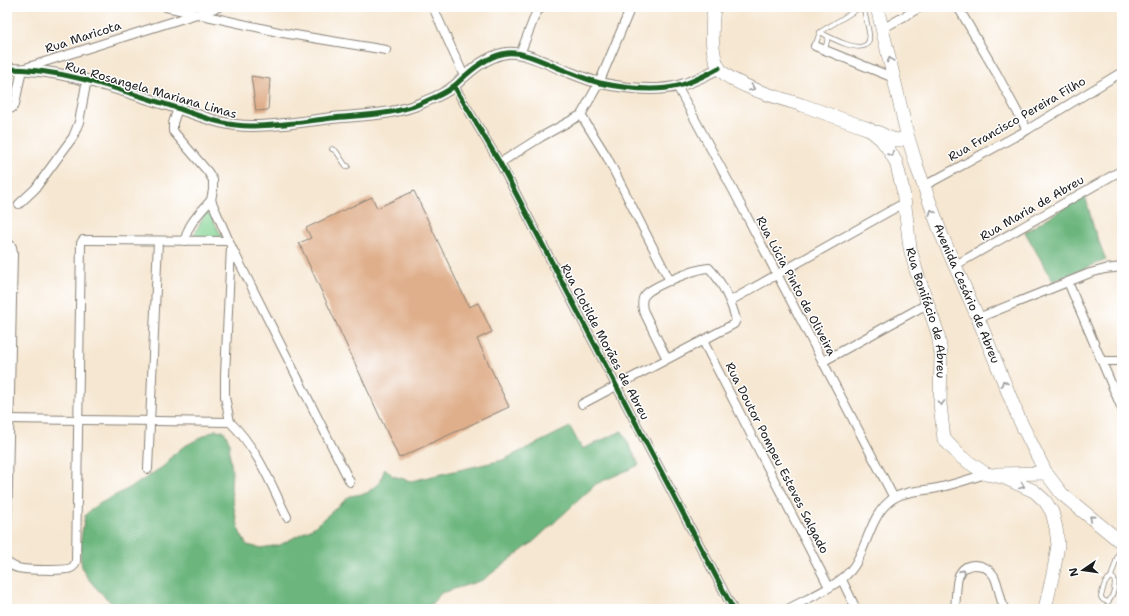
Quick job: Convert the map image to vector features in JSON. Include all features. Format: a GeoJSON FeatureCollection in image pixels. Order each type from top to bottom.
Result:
{"type":"FeatureCollection","features":[{"type":"Feature","properties":{"kind":"main road"},"geometry":{"type":"LineString","coordinates":[[714,7],[712,33],[714,53],[719,68]]}},
{"type":"Feature","properties":{"kind":"main road","name":"Avenida Cesário de Abreu"},"geometry":{"type":"LineString","coordinates":[[877,7],[907,133],[933,213],[1019,419],[1046,473],[1062,494],[1122,543]]}},
{"type":"Feature","properties":{"kind":"main road","name":"Rua Bonifácio de Abreu"},"geometry":{"type":"LineString","coordinates":[[719,68],[731,78],[750,87],[870,128],[885,145],[896,162],[903,190],[910,248],[938,334],[941,354],[940,404],[944,439],[961,457],[986,474],[1002,478],[1034,491],[1045,501],[1052,512],[1058,545],[1045,609]]}},
{"type":"Feature","properties":{"kind":"main road"},"geometry":{"type":"LineString","coordinates":[[870,128],[894,140],[902,139],[907,133]]}},
{"type":"Feature","properties":{"kind":"main road"},"geometry":{"type":"LineString","coordinates":[[986,474],[1046,473]]}},
{"type":"Feature","properties":{"kind":"street"},"geometry":{"type":"LineString","coordinates":[[166,7],[196,14],[220,7]]}},
{"type":"Feature","properties":{"kind":"street"},"geometry":{"type":"LineString","coordinates":[[433,7],[464,76]]}},
{"type":"Feature","properties":{"kind":"street"},"geometry":{"type":"LineString","coordinates":[[500,163],[541,137],[581,115],[599,83],[630,7]]}},
{"type":"Feature","properties":{"kind":"street"},"geometry":{"type":"LineString","coordinates":[[882,29],[921,7]]}},
{"type":"Feature","properties":{"kind":"street"},"geometry":{"type":"LineString","coordinates":[[958,7],[1027,130]]}},
{"type":"Feature","properties":{"kind":"street"},"geometry":{"type":"LineString","coordinates":[[520,54],[537,9]]}},
{"type":"Feature","properties":{"kind":"street","name":"Rua Maricota"},"geometry":{"type":"LineString","coordinates":[[22,69],[196,14],[283,33],[386,50]]}},
{"type":"Feature","properties":{"kind":"street"},"geometry":{"type":"LineString","coordinates":[[815,46],[894,78]]}},
{"type":"Feature","properties":{"kind":"street","name":"Rua Rosangela Mariana Limas"},"geometry":{"type":"LineString","coordinates":[[7,69],[54,72],[87,79],[178,108],[210,120],[233,126],[268,125],[353,117],[404,109],[424,103],[454,86],[464,76],[482,63],[496,56],[508,53],[520,54],[540,60],[599,83],[630,88],[677,86],[719,68]]}},
{"type":"Feature","properties":{"kind":"street"},"geometry":{"type":"LineString","coordinates":[[7,110],[12,108],[15,104],[22,69]]}},
{"type":"Feature","properties":{"kind":"street","name":"Rua Francisco Pereira Filho"},"geometry":{"type":"LineString","coordinates":[[924,186],[1027,130],[1122,72]]}},
{"type":"Feature","properties":{"kind":"street"},"geometry":{"type":"LineString","coordinates":[[19,204],[35,189],[73,137],[79,122],[87,79]]}},
{"type":"Feature","properties":{"kind":"street","name":"Rua Clotilde Morães de Abreu"},"geometry":{"type":"LineString","coordinates":[[454,86],[500,163],[733,609]]}},
{"type":"Feature","properties":{"kind":"street","name":"Rua Lúcia Pinto de Oliveira"},"geometry":{"type":"LineString","coordinates":[[677,86],[894,498]]}},
{"type":"Feature","properties":{"kind":"street"},"geometry":{"type":"LineString","coordinates":[[178,108],[172,127],[173,131],[213,180],[211,200],[191,224],[185,241]]}},
{"type":"Feature","properties":{"kind":"street"},"geometry":{"type":"LineString","coordinates":[[581,115],[607,157],[670,281]]}},
{"type":"Feature","properties":{"kind":"street","name":"Rua Maria de Abreu"},"geometry":{"type":"LineString","coordinates":[[954,266],[1122,170]]}},
{"type":"Feature","properties":{"kind":"street"},"geometry":{"type":"LineString","coordinates":[[211,200],[230,244],[350,482]]}},
{"type":"Feature","properties":{"kind":"street"},"geometry":{"type":"LineString","coordinates":[[730,301],[904,204]]}},
{"type":"Feature","properties":{"kind":"street"},"geometry":{"type":"LineString","coordinates":[[7,562],[12,566],[27,569],[64,570],[74,566],[76,561],[77,420],[81,243],[83,240],[185,241],[230,244]]}},
{"type":"Feature","properties":{"kind":"street"},"geometry":{"type":"LineString","coordinates":[[7,241],[12,247],[13,254],[7,531]]}},
{"type":"Feature","properties":{"kind":"street"},"geometry":{"type":"LineString","coordinates":[[148,469],[158,241]]}},
{"type":"Feature","properties":{"kind":"street"},"geometry":{"type":"LineString","coordinates":[[230,244],[225,375],[225,397],[230,422],[241,432],[257,456],[287,517]]}},
{"type":"Feature","properties":{"kind":"street"},"geometry":{"type":"LineString","coordinates":[[978,318],[1090,273],[1122,267]]}},
{"type":"Feature","properties":{"kind":"street"},"geometry":{"type":"LineString","coordinates":[[582,404],[734,324],[736,320],[730,301],[715,273],[709,268],[703,268],[670,281],[654,288],[644,295],[641,302],[643,310],[648,323],[667,359]]}},
{"type":"Feature","properties":{"kind":"street"},"geometry":{"type":"LineString","coordinates":[[1068,282],[1122,409]]}},
{"type":"Feature","properties":{"kind":"street"},"geometry":{"type":"LineString","coordinates":[[822,362],[927,304]]}},
{"type":"Feature","properties":{"kind":"street","name":"Rua Doutor Pompeu Esteves Salgado"},"geometry":{"type":"LineString","coordinates":[[703,341],[828,587]]}},
{"type":"Feature","properties":{"kind":"street"},"geometry":{"type":"LineString","coordinates":[[1102,361],[1122,361]]}},
{"type":"Feature","properties":{"kind":"street"},"geometry":{"type":"LineString","coordinates":[[9,419],[230,422]]}},
{"type":"Feature","properties":{"kind":"street"},"geometry":{"type":"LineString","coordinates":[[788,609],[842,580],[854,567],[878,515],[894,498],[911,491],[933,489],[986,474]]}},
{"type":"Feature","properties":{"kind":"street"},"geometry":{"type":"LineString","coordinates":[[955,609],[958,578],[961,572],[974,564],[985,568],[994,576],[1004,609]]}},
{"type":"Feature","properties":{"kind":"street"},"geometry":{"type":"LineString","coordinates":[[842,580],[856,609]]}},
{"type":"Feature","properties":{"kind":"lane"},"geometry":{"type":"LineString","coordinates":[[815,46],[820,32],[862,7],[864,10],[869,42],[858,48],[820,32]]}},
{"type":"Feature","properties":{"kind":"lane"},"geometry":{"type":"LineString","coordinates":[[825,50],[828,36]]}},
{"type":"Feature","properties":{"kind":"lane"},"geometry":{"type":"LineString","coordinates":[[332,150],[336,151],[346,166],[348,166]]}},
{"type":"Feature","properties":{"kind":"lane"},"geometry":{"type":"LineString","coordinates":[[1112,577],[1108,578],[1104,585],[1101,597],[1103,600],[1108,602],[1115,585],[1114,578],[1112,577],[1122,543]]}},
{"type":"Feature","properties":{"kind":"green space"},"geometry":{"type":"Polygon","coordinates":[[[1085,195],[1094,229],[1106,260],[1053,281],[1025,232],[1085,195]]]}},
{"type":"Feature","properties":{"kind":"green space"},"geometry":{"type":"Polygon","coordinates":[[[206,212],[209,212],[223,239],[191,241],[206,212]]]}},
{"type":"Feature","properties":{"kind":"green space"},"geometry":{"type":"Polygon","coordinates":[[[570,427],[582,449],[622,431],[639,465],[596,484],[533,542],[483,580],[441,593],[427,609],[118,609],[90,581],[83,570],[80,547],[85,515],[97,505],[135,485],[164,466],[172,456],[183,447],[215,430],[224,431],[230,443],[229,451],[232,470],[231,490],[240,533],[247,545],[260,548],[280,545],[314,527],[350,496],[367,493],[380,482],[385,468],[393,476],[411,481],[503,460],[570,427]]]}},
{"type":"Feature","properties":{"kind":"building"},"geometry":{"type":"Polygon","coordinates":[[[251,76],[270,79],[268,110],[256,111],[251,76]]]}},
{"type":"Feature","properties":{"kind":"building"},"geometry":{"type":"Polygon","coordinates":[[[414,191],[469,307],[478,303],[492,332],[477,339],[509,407],[399,458],[299,243],[311,238],[306,228],[372,197],[377,208],[414,191]]]}},
{"type":"Feature","properties":{"kind":"cycle path"},"geometry":{"type":"LineString","coordinates":[[7,69],[29,70],[71,77],[113,88],[223,123],[243,126],[264,126],[379,114],[402,110],[444,93],[451,89],[479,65],[496,56],[507,53],[527,56],[595,82],[639,89],[659,89],[678,86],[704,76],[719,68]]}},
{"type":"Feature","properties":{"kind":"cycle path"},"geometry":{"type":"LineString","coordinates":[[454,86],[500,163],[733,609]]}}]}
